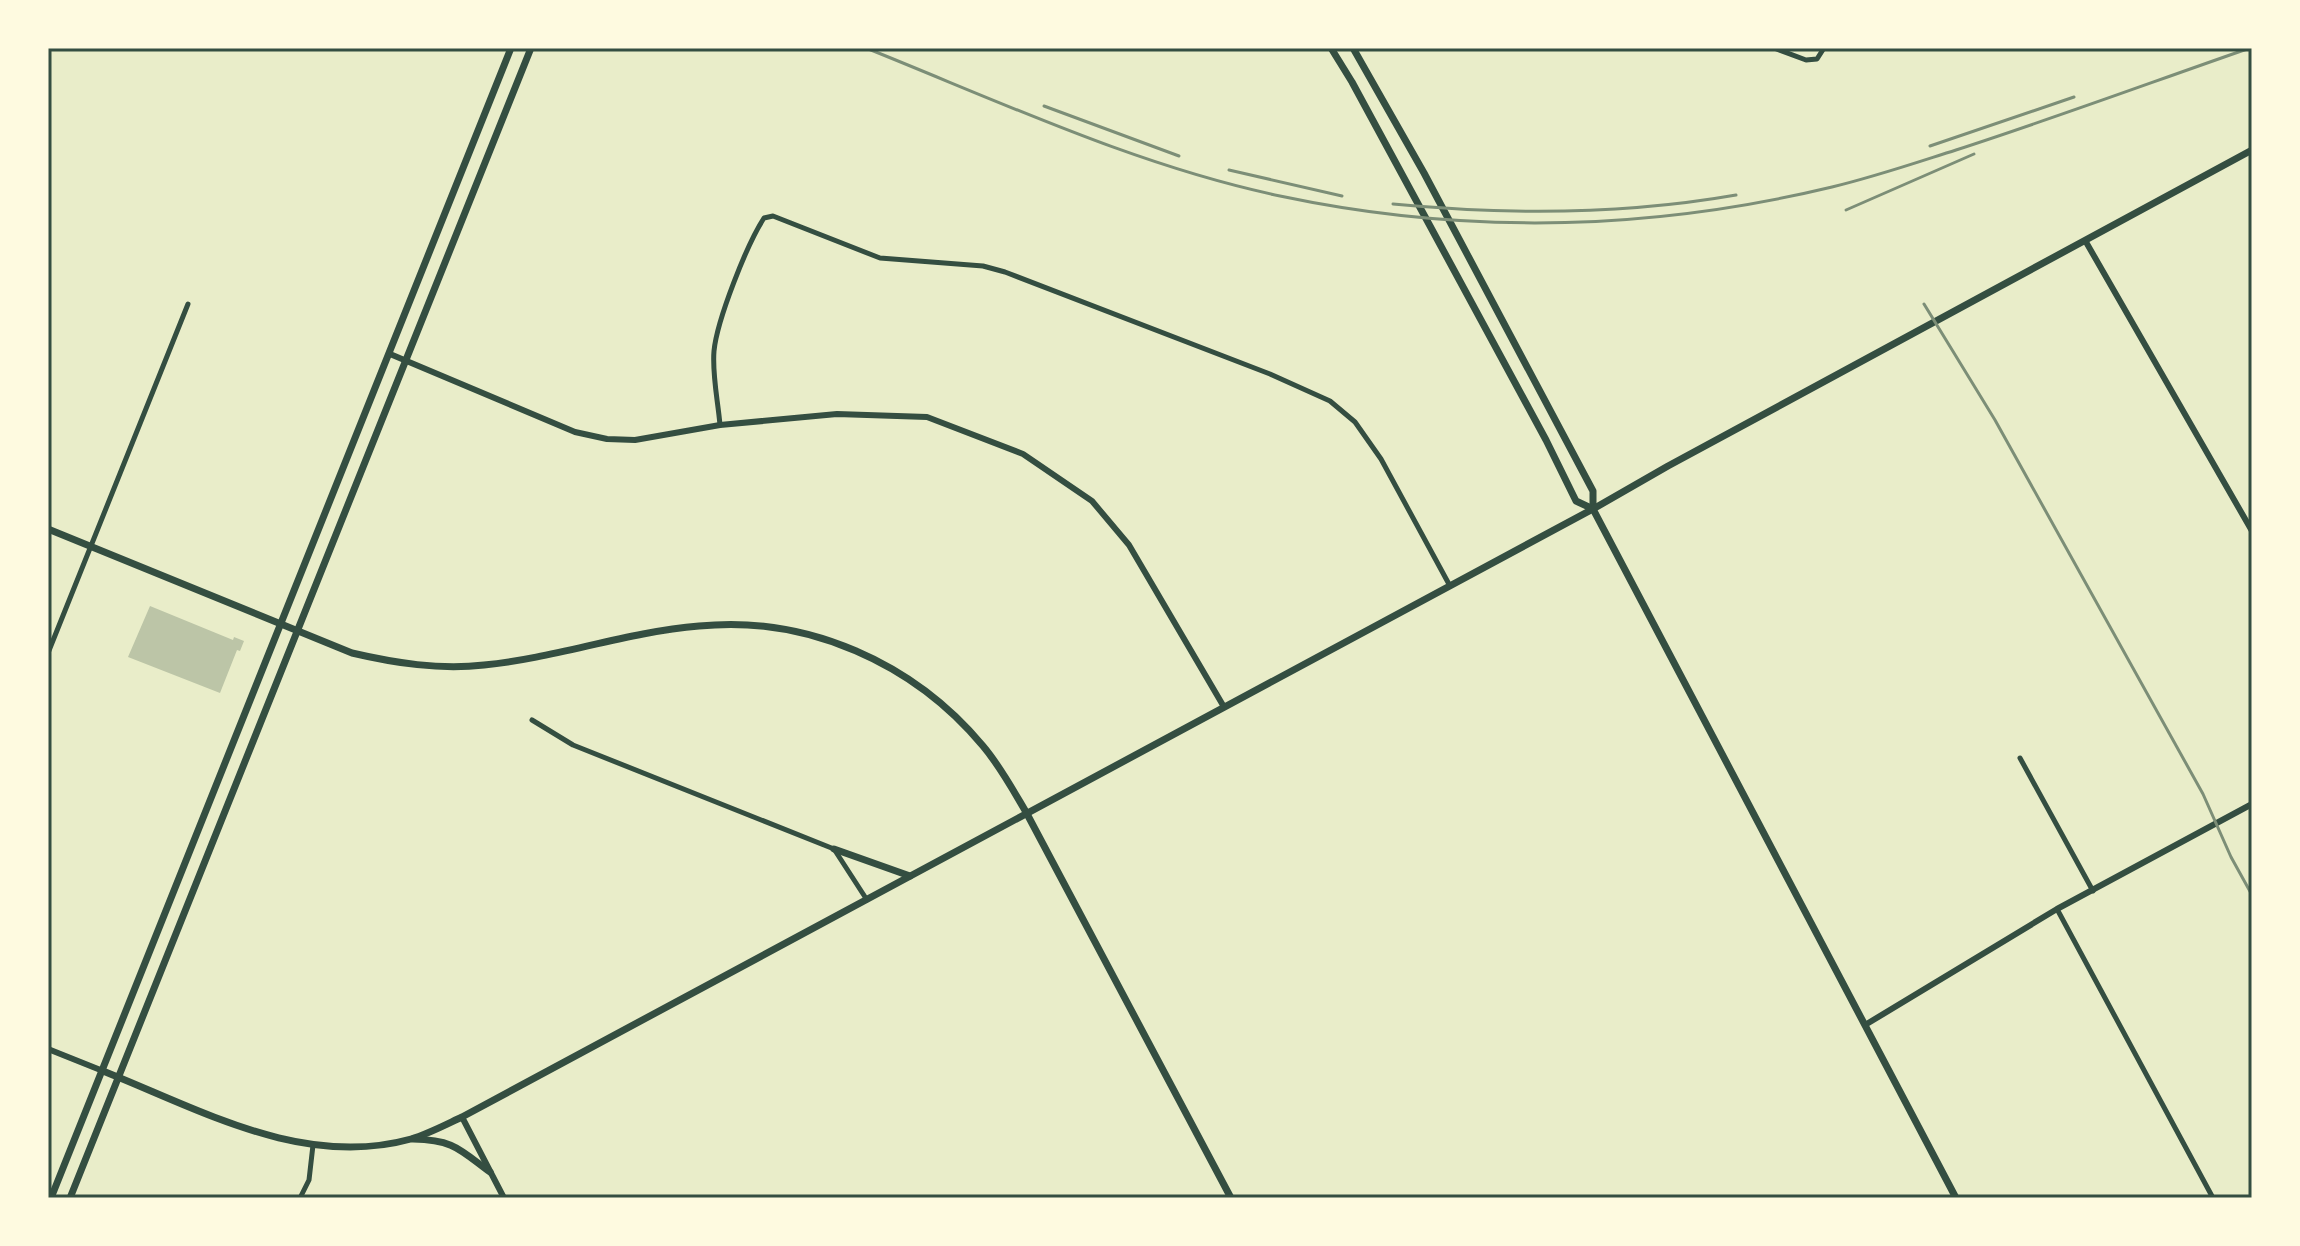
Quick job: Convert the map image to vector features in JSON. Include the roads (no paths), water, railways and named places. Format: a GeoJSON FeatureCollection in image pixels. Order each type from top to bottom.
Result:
{"type":"FeatureCollection","features":[{"type":"Feature","properties":{"kind":"main road"},"geometry":{"type":"LineString","coordinates":[[51,1198],[511,48]]}},
{"type":"Feature","properties":{"kind":"main road"},"geometry":{"type":"LineString","coordinates":[[72,1194],[531,48]]}},
{"type":"Feature","properties":{"kind":"main road"},"geometry":{"type":"LineString","coordinates":[[1331,48],[1360,95],[1522,394],[1576,501],[1593,509]]}},
{"type":"Feature","properties":{"kind":"main road"},"geometry":{"type":"LineString","coordinates":[[1353,48],[1424,173],[1593,491],[1593,509],[1956,1198]]}},
{"type":"Feature","properties":{"kind":"main road"},"geometry":{"type":"LineString","coordinates":[[411,1139],[462,1117],[867,900],[2252,150]]}},
{"type":"Feature","properties":{"kind":"main road"},"geometry":{"type":"LineString","coordinates":[[1522,394],[1537,387]]}},
{"type":"Feature","properties":{"kind":"main road"},"geometry":{"type":"LineString","coordinates":[[48,529],[352,653],[387,661],[451,667],[500,663],[698,626],[761,626],[815,636],[896,671],[942,704],[984,747],[1026,812],[1231,1198]]}},
{"type":"Feature","properties":{"kind":"main road"},"geometry":{"type":"LineString","coordinates":[[212,795],[229,802]]}},
{"type":"Feature","properties":{"kind":"main road"},"geometry":{"type":"LineString","coordinates":[[834,849],[910,876]]}},
{"type":"Feature","properties":{"kind":"main road"},"geometry":{"type":"LineString","coordinates":[[103,1071],[254,1132],[313,1145],[345,1147],[411,1139],[448,1142],[490,1172]]}},
{"type":"Feature","properties":{"kind":"main road"},"geometry":{"type":"LineString","coordinates":[[62,1172],[72,1194]]}},
{"type":"Feature","properties":{"kind":"street"},"geometry":{"type":"LineString","coordinates":[[1774,48],[1806,60],[1817,59],[1824,48]]}},
{"type":"Feature","properties":{"kind":"street"},"geometry":{"type":"LineString","coordinates":[[720,425],[714,353],[718,325],[755,232],[764,218],[773,216],[880,258],[983,266],[1005,272],[1226,356],[1330,401],[1355,422],[1381,459],[1450,586]]}},
{"type":"Feature","properties":{"kind":"street"},"geometry":{"type":"LineString","coordinates":[[2086,242],[2252,531]]}},
{"type":"Feature","properties":{"kind":"street"},"geometry":{"type":"LineString","coordinates":[[48,653],[188,304]]}},
{"type":"Feature","properties":{"kind":"street"},"geometry":{"type":"LineString","coordinates":[[390,354],[575,432],[607,439],[635,440],[720,425],[837,414],[927,417],[1023,454],[1092,501],[1129,545],[1224,707]]}},
{"type":"Feature","properties":{"kind":"street"},"geometry":{"type":"LineString","coordinates":[[532,720],[573,745],[834,849],[867,900]]}},
{"type":"Feature","properties":{"kind":"street"},"geometry":{"type":"LineString","coordinates":[[2020,758],[2093,891]]}},
{"type":"Feature","properties":{"kind":"street"},"geometry":{"type":"LineString","coordinates":[[1865,1025],[2057,909],[2252,804]]}},
{"type":"Feature","properties":{"kind":"street"},"geometry":{"type":"LineString","coordinates":[[2057,909],[2213,1198]]}},
{"type":"Feature","properties":{"kind":"street"},"geometry":{"type":"LineString","coordinates":[[48,1049],[103,1071]]}},
{"type":"Feature","properties":{"kind":"street"},"geometry":{"type":"LineString","coordinates":[[462,1117],[504,1198]]}},
{"type":"Feature","properties":{"kind":"street"},"geometry":{"type":"LineString","coordinates":[[300,1198],[309,1180],[313,1145]]}},
{"type":"Feature","properties":{"kind":"railway"},"geometry":{"type":"LineString","coordinates":[[866,48],[1070,131],[1174,168],[1227,183],[1349,209],[1487,222],[1556,223],[1694,212],[1763,202],[1848,183],[1993,138],[2250,48]]}},
{"type":"Feature","properties":{"kind":"railway"},"geometry":{"type":"LineString","coordinates":[[1930,146],[2074,97]]}},
{"type":"Feature","properties":{"kind":"railway"},"geometry":{"type":"LineString","coordinates":[[1044,106],[1179,156]]}},
{"type":"Feature","properties":{"kind":"railway"},"geometry":{"type":"LineString","coordinates":[[1846,210],[1974,154]]}},
{"type":"Feature","properties":{"kind":"railway"},"geometry":{"type":"LineString","coordinates":[[1229,170],[1342,196]]}},
{"type":"Feature","properties":{"kind":"railway"},"geometry":{"type":"LineString","coordinates":[[1393,204],[1479,210],[1608,210],[1736,195]]}},
{"type":"Feature","properties":{"kind":"railway"},"geometry":{"type":"LineString","coordinates":[[1924,304],[1995,420],[2203,794],[2252,895]]}}]}
